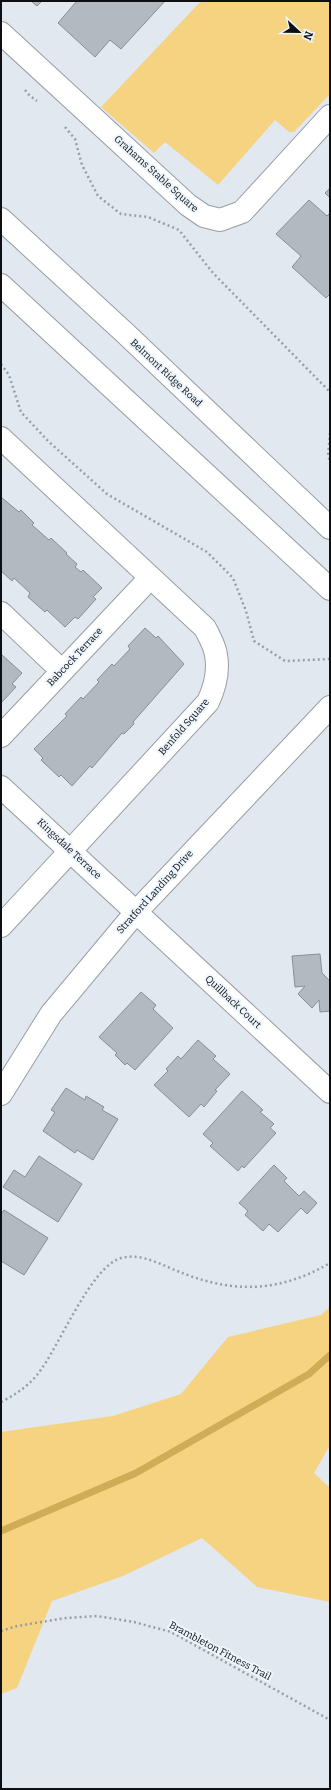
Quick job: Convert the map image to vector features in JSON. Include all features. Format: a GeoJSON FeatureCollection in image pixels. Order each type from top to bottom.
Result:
{"type":"FeatureCollection","features":[{"type":"Feature","properties":{"kind":"street","name":"Grahams Stable Square"},"geometry":{"type":"LineString","coordinates":[[1,33],[188,205],[204,216],[220,220],[242,212],[330,116]]}},
{"type":"Feature","properties":{"kind":"street","name":"Belmont Ridge Road"},"geometry":{"type":"LineString","coordinates":[[1,219],[125,333],[330,528]]}},
{"type":"Feature","properties":{"kind":"street"},"geometry":{"type":"LineString","coordinates":[[1,285],[330,588]]}},
{"type":"Feature","properties":{"kind":"street","name":"Benfold Square"},"geometry":{"type":"LineString","coordinates":[[1,438],[205,628],[216,654],[215,687],[208,702],[1,926]]}},
{"type":"Feature","properties":{"kind":"street","name":"Babcock Terrace"},"geometry":{"type":"LineString","coordinates":[[1,736],[150,578]]}},
{"type":"Feature","properties":{"kind":"street"},"geometry":{"type":"LineString","coordinates":[[1,613],[62,671]]}},
{"type":"Feature","properties":{"kind":"street","name":"Stratford Landing Drive"},"geometry":{"type":"LineString","coordinates":[[1,1094],[51,1014],[137,911],[330,707]]}},
{"type":"Feature","properties":{"kind":"street","name":"Kingsdale Terrace"},"geometry":{"type":"LineString","coordinates":[[1,787],[137,911]]}},
{"type":"Feature","properties":{"kind":"street","name":"Quillback Court"},"geometry":{"type":"LineString","coordinates":[[137,911],[330,1092]]}},
{"type":"Feature","properties":{"kind":"path"},"geometry":{"type":"LineString","coordinates":[[21,84],[30,96],[44,104]]}},
{"type":"Feature","properties":{"kind":"path"},"geometry":{"type":"LineString","coordinates":[[60,121],[75,139],[82,165],[98,196],[121,214],[148,217],[179,230],[213,273],[330,392]]}},
{"type":"Feature","properties":{"kind":"path"},"geometry":{"type":"LineString","coordinates":[[1,364],[9,375],[21,412],[48,441],[107,494],[207,552],[233,578],[246,611],[254,641],[286,661],[330,659]]}},
{"type":"Feature","properties":{"kind":"path"},"geometry":{"type":"LineString","coordinates":[[330,433],[328,457],[330,460]]}},
{"type":"Feature","properties":{"kind":"path"},"geometry":{"type":"LineString","coordinates":[[1,1402],[22,1390],[37,1375],[53,1351],[92,1282],[110,1264],[121,1258],[148,1259],[207,1282],[243,1287],[273,1286],[293,1281],[330,1263]]}},
{"type":"Feature","properties":{"kind":"path","name":"Brambleton Fitness Trail"},"geometry":{"type":"LineString","coordinates":[[1,1631],[17,1626],[66,1618],[97,1616],[134,1622],[171,1632],[330,1720]]}},
{"type":"Feature","properties":{"kind":"shaded area"},"geometry":{"type":"Polygon","coordinates":[[[201,1],[330,1],[330,94],[294,132],[289,132],[275,120],[218,185],[165,142],[154,153],[101,107],[201,1]]]}},
{"type":"Feature","properties":{"kind":"shaded area"},"geometry":{"type":"Polygon","coordinates":[[[330,1307],[330,1445],[314,1473],[330,1488],[330,1602],[257,1587],[202,1538],[123,1576],[52,1601],[17,1688],[1,1694],[1,1432],[113,1416],[181,1394],[228,1337],[321,1315],[330,1307]]]}},
{"type":"Feature","properties":{"kind":"building"},"geometry":{"type":"Polygon","coordinates":[[[31,1],[42,1],[37,6],[31,1]]]}},
{"type":"Feature","properties":{"kind":"building"},"geometry":{"type":"Polygon","coordinates":[[[75,1],[165,1],[121,49],[110,40],[95,57],[58,23],[76,2],[75,1]]]}},
{"type":"Feature","properties":{"kind":"building"},"geometry":{"type":"Polygon","coordinates":[[[330,188],[330,198],[325,193],[330,188]]]}},
{"type":"Feature","properties":{"kind":"building"},"geometry":{"type":"Polygon","coordinates":[[[309,200],[327,216],[330,213],[330,294],[326,298],[292,267],[301,256],[276,234],[309,200]]]}},
{"type":"Feature","properties":{"kind":"building"},"geometry":{"type":"Polygon","coordinates":[[[1,497],[19,512],[21,510],[34,523],[32,525],[49,540],[51,538],[67,553],[66,554],[77,564],[75,567],[81,572],[83,570],[102,588],[93,597],[96,599],[78,619],[75,617],[65,627],[47,610],[45,612],[28,597],[30,593],[14,578],[12,581],[1,571],[1,497]]]}},
{"type":"Feature","properties":{"kind":"building"},"geometry":{"type":"Polygon","coordinates":[[[145,628],[156,638],[158,636],[184,664],[133,722],[134,724],[124,734],[122,733],[92,768],[90,766],[72,786],[61,775],[59,777],[41,760],[43,758],[34,749],[67,716],[65,714],[81,697],[83,699],[99,682],[97,680],[112,664],[114,666],[130,649],[128,646],[145,628]]]}},
{"type":"Feature","properties":{"kind":"building"},"geometry":{"type":"Polygon","coordinates":[[[1,654],[22,673],[12,684],[16,687],[1,703],[1,654]]]}},
{"type":"Feature","properties":{"kind":"building"},"geometry":{"type":"Polygon","coordinates":[[[320,954],[322,973],[330,981],[330,1011],[320,1012],[319,1000],[312,1008],[298,994],[305,986],[295,987],[292,956],[320,954]]]}},
{"type":"Feature","properties":{"kind":"building"},"geometry":{"type":"Polygon","coordinates":[[[141,992],[156,1005],[153,1009],[173,1028],[135,1070],[127,1063],[125,1065],[115,1055],[117,1053],[99,1037],[141,992]]]}},
{"type":"Feature","properties":{"kind":"building"},"geometry":{"type":"Polygon","coordinates":[[[198,1040],[216,1056],[213,1059],[230,1074],[215,1090],[217,1091],[204,1107],[201,1104],[189,1117],[154,1085],[168,1071],[166,1069],[178,1056],[181,1059],[198,1040]]]}},
{"type":"Feature","properties":{"kind":"building"},"geometry":{"type":"Polygon","coordinates":[[[66,1088],[85,1100],[86,1096],[104,1107],[102,1110],[118,1119],[93,1160],[77,1150],[75,1153],[43,1131],[55,1112],[51,1110],[66,1088]]]}},
{"type":"Feature","properties":{"kind":"building"},"geometry":{"type":"Polygon","coordinates":[[[242,1091],[263,1110],[260,1112],[274,1124],[270,1128],[276,1133],[244,1168],[242,1166],[238,1171],[210,1146],[213,1143],[203,1134],[242,1091]]]}},
{"type":"Feature","properties":{"kind":"building"},"geometry":{"type":"Polygon","coordinates":[[[39,1156],[82,1184],[58,1222],[3,1187],[14,1170],[25,1177],[39,1156]]]}},
{"type":"Feature","properties":{"kind":"building"},"geometry":{"type":"Polygon","coordinates":[[[274,1165],[287,1178],[284,1181],[299,1196],[304,1191],[317,1203],[307,1214],[301,1208],[278,1232],[269,1224],[263,1231],[245,1215],[248,1211],[239,1203],[274,1165]]]}},
{"type":"Feature","properties":{"kind":"building"},"geometry":{"type":"Polygon","coordinates":[[[4,1210],[48,1238],[24,1275],[1,1261],[1,1214],[4,1210]]]}},
{"type":"Feature","properties":{"kind":"waterway"},"geometry":{"type":"LineString","coordinates":[[1,1531],[136,1473],[309,1374],[330,1355]]}}]}
